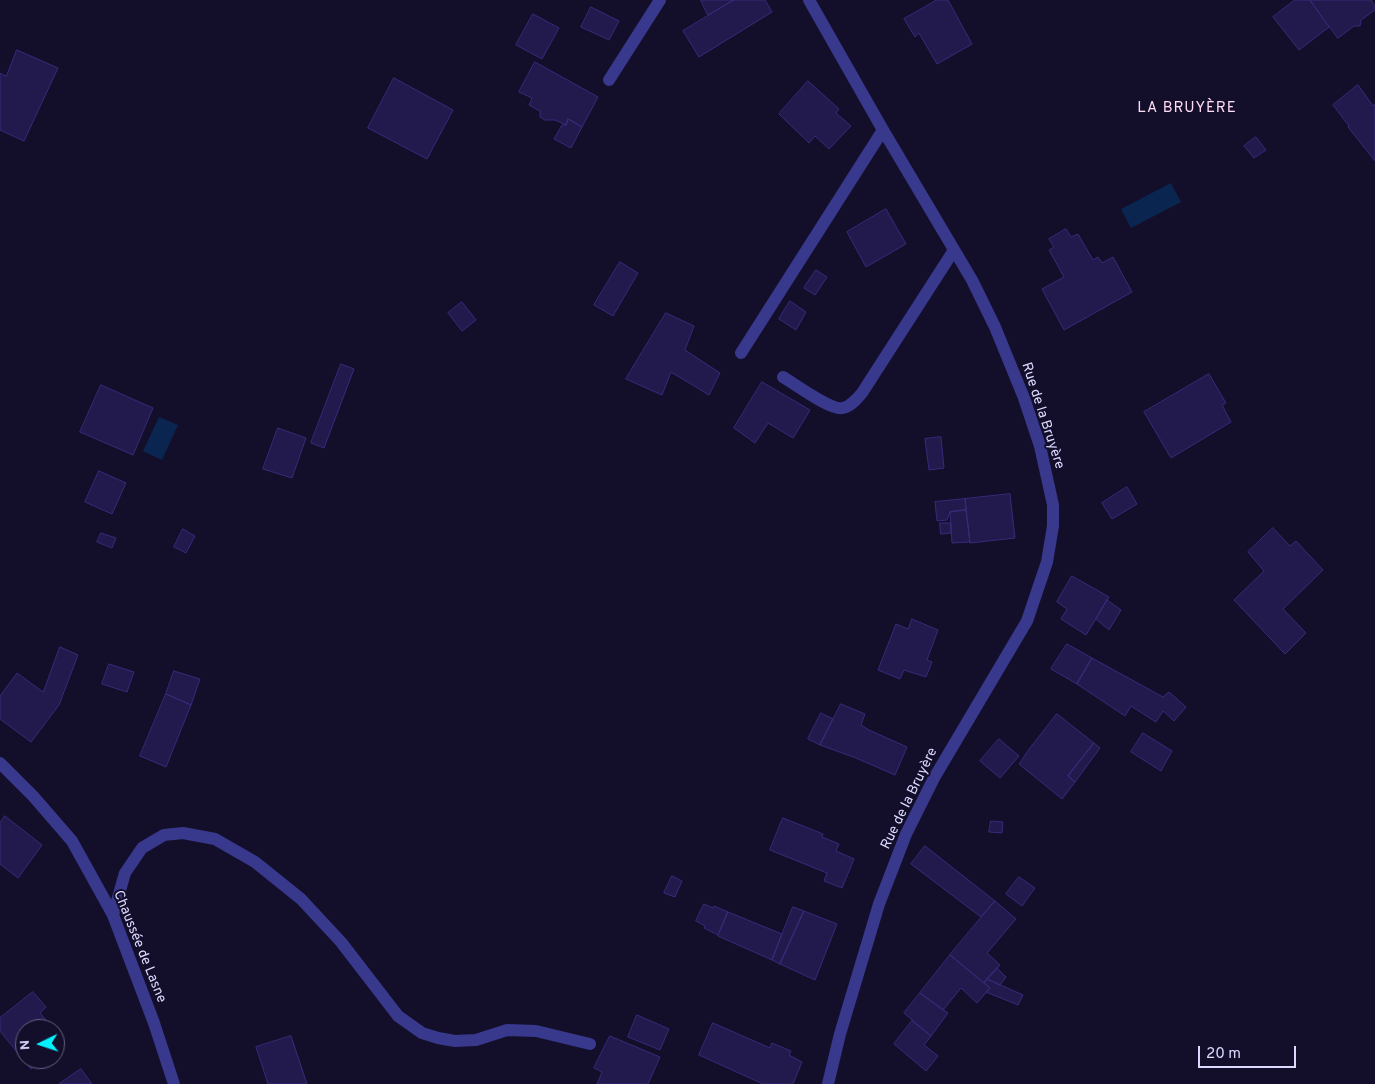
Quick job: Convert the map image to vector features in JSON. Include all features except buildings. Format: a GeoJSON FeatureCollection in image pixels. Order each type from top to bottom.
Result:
{"type":"FeatureCollection","features":[{"type":"Feature","properties":{"kind":"street"},"geometry":{"type":"LineString","coordinates":[[609,80],[660,0]]}},
{"type":"Feature","properties":{"kind":"street","name":"Rue de la Bruyère"},"geometry":{"type":"LineString","coordinates":[[809,0],[972,280],[995,327],[1024,398],[1040,446],[1053,505],[1053,526],[1047,562],[1027,621],[934,778],[906,834],[879,904],[840,1034],[828,1084]]}},
{"type":"Feature","properties":{"kind":"street"},"geometry":{"type":"LineString","coordinates":[[741,354],[883,130]]}},
{"type":"Feature","properties":{"kind":"street"},"geometry":{"type":"LineString","coordinates":[[783,377],[834,407],[844,408],[849,405],[862,393],[954,250]]}},
{"type":"Feature","properties":{"kind":"street","name":"Chaussée de Lasne"},"geometry":{"type":"LineString","coordinates":[[0,763],[72,841],[113,915],[154,1023],[174,1084]]}},
{"type":"Feature","properties":{"kind":"street"},"geometry":{"type":"LineString","coordinates":[[113,915],[125,873],[142,848],[164,835],[183,832],[215,839],[254,862],[301,899],[341,942],[398,1016],[422,1033],[455,1041],[476,1040],[506,1030],[536,1031],[590,1044]]}},
{"type":"Feature","properties":{"kind":"water"},"geometry":{"type":"Polygon","coordinates":[[[1171,183],[1181,202],[1131,228],[1121,209],[1171,183]]]}},
{"type":"Feature","properties":{"kind":"water"},"geometry":{"type":"Polygon","coordinates":[[[159,417],[178,425],[162,460],[143,451],[159,417]]]}},
{"type":"Feature","properties":{"kind":"district","name":"LA BRUYÈRE"},"geometry":{"type":"Point","coordinates":[1187,109]}}]}
